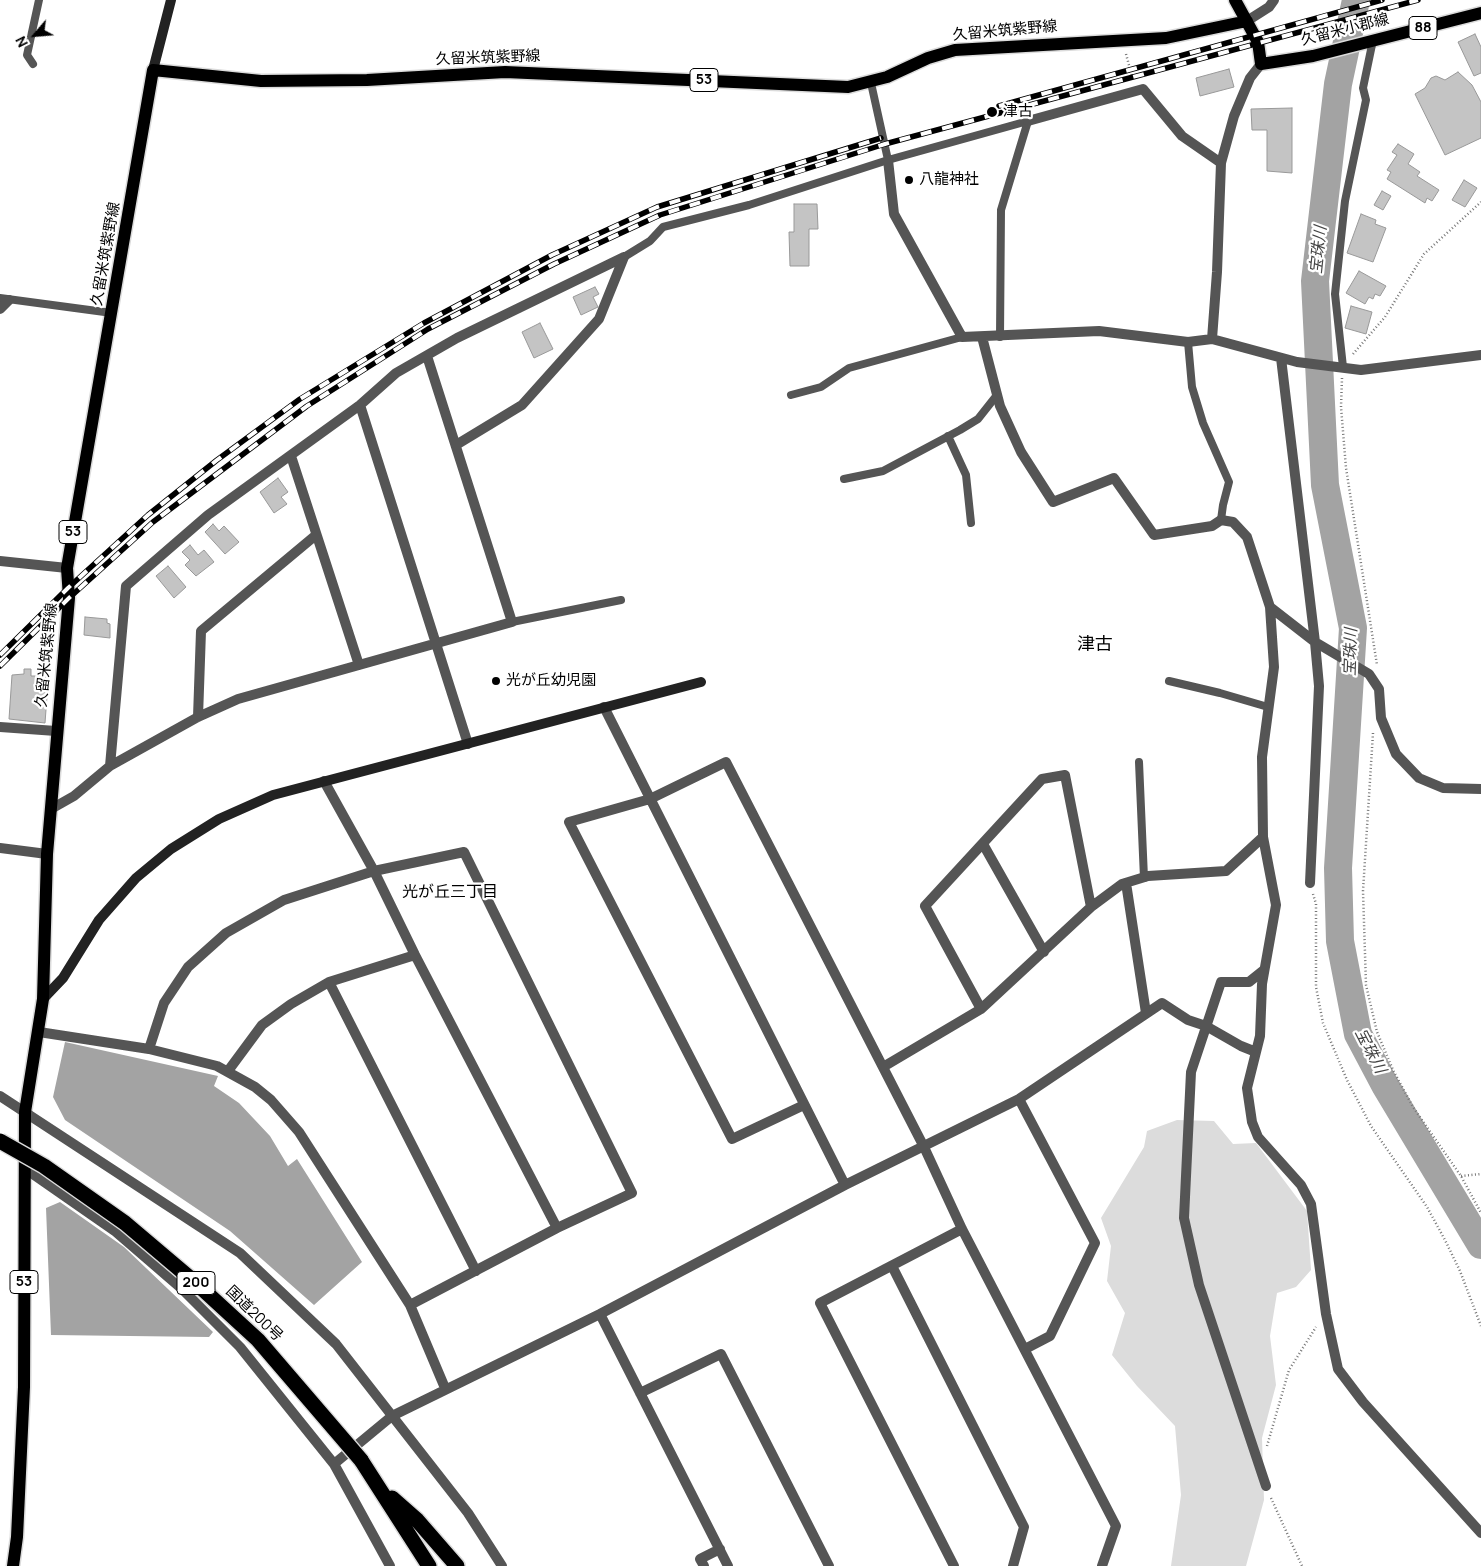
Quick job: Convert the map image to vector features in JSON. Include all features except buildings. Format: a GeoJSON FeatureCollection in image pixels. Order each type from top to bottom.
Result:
{"type":"FeatureCollection","features":[{"type":"Feature","properties":{"kind":"highway","name":"国道200号"},"geometry":{"type":"LineString","coordinates":[[0,1141],[44,1166],[125,1223],[197,1284],[258,1340],[361,1460],[429,1566]]}},
{"type":"Feature","properties":{"kind":"highway"},"geometry":{"type":"LineString","coordinates":[[381,1489],[417,1520],[457,1566]]}},
{"type":"Feature","properties":{"kind":"main road"},"geometry":{"type":"LineString","coordinates":[[1235,0],[1258,42],[1262,64]]}},
{"type":"Feature","properties":{"kind":"main road","name":"久留米小郡線"},"geometry":{"type":"LineString","coordinates":[[1262,64],[1313,56],[1481,13]]}},
{"type":"Feature","properties":{"kind":"main road","name":"久留米筑紫野線"},"geometry":{"type":"LineString","coordinates":[[13,1566],[17,1537],[24,1386],[25,1112],[43,999],[47,854],[56,731],[69,598],[67,568],[153,70],[261,81],[367,80],[505,72],[848,87],[871,83],[928,58],[955,50],[1166,38],[1247,21]]}},
{"type":"Feature","properties":{"kind":"street"},"geometry":{"type":"LineString","coordinates":[[153,70],[171,0]]}},
{"type":"Feature","properties":{"kind":"street"},"geometry":{"type":"LineString","coordinates":[[1247,21],[1270,7],[1274,0]]}},
{"type":"Feature","properties":{"kind":"street"},"geometry":{"type":"LineString","coordinates":[[1212,339],[1217,272],[1221,163],[1234,116],[1250,78],[1262,64]]}},
{"type":"Feature","properties":{"kind":"street"},"geometry":{"type":"LineString","coordinates":[[1028,121],[1143,89],[1182,136],[1221,163]]}},
{"type":"Feature","properties":{"kind":"street"},"geometry":{"type":"LineString","coordinates":[[888,160],[894,214],[962,337],[1000,337],[1100,331],[1188,342],[1212,339],[1297,362],[1361,370],[1481,355]]}},
{"type":"Feature","properties":{"kind":"street"},"geometry":{"type":"LineString","coordinates":[[110,766],[126,586],[208,515],[360,405],[396,373],[457,338],[624,257]]}},
{"type":"Feature","properties":{"kind":"street"},"geometry":{"type":"LineString","coordinates":[[456,445],[522,405],[599,319],[624,257]]}},
{"type":"Feature","properties":{"kind":"street"},"geometry":{"type":"LineString","coordinates":[[0,309],[5,299]]}},
{"type":"Feature","properties":{"kind":"street"},"geometry":{"type":"LineString","coordinates":[[982,337],[1000,406],[1021,452],[1053,502],[1114,478],[1154,535],[1212,526],[1222,520],[1233,522],[1247,537],[1270,607],[1274,668],[1262,756],[1262,837],[1276,905],[1264,970],[1260,1036],[1247,1088],[1252,1122],[1258,1137],[1301,1185],[1311,1204],[1326,1314],[1338,1368],[1363,1402],[1481,1533]]}},
{"type":"Feature","properties":{"kind":"street"},"geometry":{"type":"LineString","coordinates":[[51,809],[74,796],[110,766],[198,717],[238,699],[512,622],[427,356]]}},
{"type":"Feature","properties":{"kind":"street"},"geometry":{"type":"LineString","coordinates":[[1281,358],[1319,686],[1310,883]]}},
{"type":"Feature","properties":{"kind":"street"},"geometry":{"type":"LineString","coordinates":[[360,405],[468,744]]}},
{"type":"Feature","properties":{"kind":"street"},"geometry":{"type":"LineString","coordinates":[[291,456],[359,665]]}},
{"type":"Feature","properties":{"kind":"street"},"geometry":{"type":"LineString","coordinates":[[198,717],[201,631],[316,534]]}},
{"type":"Feature","properties":{"kind":"street"},"geometry":{"type":"LineString","coordinates":[[0,561],[67,568]]}},
{"type":"Feature","properties":{"kind":"street"},"geometry":{"type":"LineString","coordinates":[[1270,607],[1326,650],[1369,674],[1380,689],[1381,718],[1396,754],[1419,778],[1443,788],[1481,789]]}},
{"type":"Feature","properties":{"kind":"street"},"geometry":{"type":"LineString","coordinates":[[43,999],[63,978],[99,920],[136,878],[171,849],[219,819],[273,795],[701,682]]}},
{"type":"Feature","properties":{"kind":"street"},"geometry":{"type":"LineString","coordinates":[[604,708],[845,1185]]}},
{"type":"Feature","properties":{"kind":"street"},"geometry":{"type":"LineString","coordinates":[[0,727],[56,731]]}},
{"type":"Feature","properties":{"kind":"street"},"geometry":{"type":"LineString","coordinates":[[804,1105],[732,1139],[569,822],[650,799],[726,762],[924,1147],[962,1229],[1116,1526],[1102,1566]]}},
{"type":"Feature","properties":{"kind":"street"},"geometry":{"type":"LineString","coordinates":[[981,1009],[924,906],[1042,779],[1065,775],[1091,907]]}},
{"type":"Feature","properties":{"kind":"street"},"geometry":{"type":"LineString","coordinates":[[324,781],[374,871],[415,955],[557,1228]]}},
{"type":"Feature","properties":{"kind":"street"},"geometry":{"type":"LineString","coordinates":[[883,1067],[981,1009],[1091,907],[1126,883],[1144,878],[1226,871],[1262,837]]}},
{"type":"Feature","properties":{"kind":"street"},"geometry":{"type":"LineString","coordinates":[[983,844],[1044,952]]}},
{"type":"Feature","properties":{"kind":"street"},"geometry":{"type":"LineString","coordinates":[[0,848],[47,854]]}},
{"type":"Feature","properties":{"kind":"street"},"geometry":{"type":"LineString","coordinates":[[149,1049],[164,1003],[188,966],[226,933],[284,900],[374,871],[464,852],[632,1193],[557,1228],[410,1305]]}},
{"type":"Feature","properties":{"kind":"street"},"geometry":{"type":"LineString","coordinates":[[1126,883],[1146,1013]]}},
{"type":"Feature","properties":{"kind":"street"},"geometry":{"type":"LineString","coordinates":[[228,1071],[262,1025],[329,982],[415,955]]}},
{"type":"Feature","properties":{"kind":"street"},"geometry":{"type":"LineString","coordinates":[[1264,970],[1249,982],[1221,982],[1191,1072],[1184,1218],[1199,1285],[1266,1486]]}},
{"type":"Feature","properties":{"kind":"street"},"geometry":{"type":"LineString","coordinates":[[329,982],[476,1271]]}},
{"type":"Feature","properties":{"kind":"street"},"geometry":{"type":"LineString","coordinates":[[334,1464],[392,1416],[445,1388],[600,1314],[845,1185],[1018,1099],[1162,1002],[1188,1020],[1206,1026],[1241,1046],[1256,1052]]}},
{"type":"Feature","properties":{"kind":"street"},"geometry":{"type":"LineString","coordinates":[[39,1032],[149,1049],[217,1066],[228,1071],[272,1100],[299,1132],[410,1305],[445,1388]]}},
{"type":"Feature","properties":{"kind":"street"},"geometry":{"type":"LineString","coordinates":[[0,1096],[240,1253],[336,1344],[468,1513],[502,1566]]}},
{"type":"Feature","properties":{"kind":"street"},"geometry":{"type":"LineString","coordinates":[[1018,1099],[1095,1243],[1050,1336],[1025,1349]]}},
{"type":"Feature","properties":{"kind":"street"},"geometry":{"type":"LineString","coordinates":[[24,1168],[116,1232],[182,1289],[240,1348],[334,1464],[390,1566]]}},
{"type":"Feature","properties":{"kind":"street"},"geometry":{"type":"LineString","coordinates":[[954,1566],[820,1303],[962,1229]]}},
{"type":"Feature","properties":{"kind":"street"},"geometry":{"type":"LineString","coordinates":[[892,1266],[1024,1527],[1013,1566]]}},
{"type":"Feature","properties":{"kind":"street"},"geometry":{"type":"LineString","coordinates":[[600,1314],[728,1566]]}},
{"type":"Feature","properties":{"kind":"street"},"geometry":{"type":"LineString","coordinates":[[640,1393],[721,1354],[829,1566]]}},
{"type":"Feature","properties":{"kind":"street"},"geometry":{"type":"LineString","coordinates":[[704,1566],[700,1559],[720,1549]]}},
{"type":"Feature","properties":{"kind":"lane"},"geometry":{"type":"LineString","coordinates":[[33,64],[27,55],[39,0]]}},
{"type":"Feature","properties":{"kind":"lane"},"geometry":{"type":"LineString","coordinates":[[1338,367],[1334,294],[1345,201],[1366,100],[1364,88],[1369,41]]}},
{"type":"Feature","properties":{"kind":"lane"},"geometry":{"type":"LineString","coordinates":[[871,83],[888,160]]}},
{"type":"Feature","properties":{"kind":"lane"},"geometry":{"type":"LineString","coordinates":[[624,257],[650,241],[663,227],[749,205],[888,160],[1028,121]]}},
{"type":"Feature","properties":{"kind":"lane"},"geometry":{"type":"LineString","coordinates":[[1000,337],[1001,210],[1028,121]]}},
{"type":"Feature","properties":{"kind":"lane"},"geometry":{"type":"LineString","coordinates":[[5,299],[112,314]]}},
{"type":"Feature","properties":{"kind":"lane"},"geometry":{"type":"LineString","coordinates":[[791,395],[821,387],[849,368],[962,337]]}},
{"type":"Feature","properties":{"kind":"lane"},"geometry":{"type":"LineString","coordinates":[[1188,342],[1192,387],[1203,424],[1229,482],[1223,505],[1222,520]]}},
{"type":"Feature","properties":{"kind":"lane"},"geometry":{"type":"LineString","coordinates":[[844,480],[883,471],[948,436],[978,419],[997,395]]}},
{"type":"Feature","properties":{"kind":"lane"},"geometry":{"type":"LineString","coordinates":[[948,436],[966,475],[971,523]]}},
{"type":"Feature","properties":{"kind":"lane"},"geometry":{"type":"LineString","coordinates":[[512,622],[621,600]]}},
{"type":"Feature","properties":{"kind":"lane"},"geometry":{"type":"LineString","coordinates":[[1169,682],[1220,693],[1268,708]]}},
{"type":"Feature","properties":{"kind":"lane"},"geometry":{"type":"LineString","coordinates":[[1140,762],[1144,878]]}},
{"type":"Feature","properties":{"kind":"path"},"geometry":{"type":"LineString","coordinates":[[1123,40],[1135,92]]}},
{"type":"Feature","properties":{"kind":"path"},"geometry":{"type":"LineString","coordinates":[[1380,689],[1375,638],[1346,468],[1338,367],[1385,317],[1424,254],[1481,202]]}},
{"type":"Feature","properties":{"kind":"path"},"geometry":{"type":"LineString","coordinates":[[1381,718],[1373,734],[1368,781],[1363,891],[1366,985],[1377,1032],[1393,1070],[1413,1107],[1460,1176],[1481,1213]]}},
{"type":"Feature","properties":{"kind":"path"},"geometry":{"type":"LineString","coordinates":[[1310,883],[1316,904],[1316,987],[1322,1023],[1347,1080],[1371,1126],[1427,1208],[1445,1240],[1460,1271],[1481,1326]]}},
{"type":"Feature","properties":{"kind":"path"},"geometry":{"type":"LineString","coordinates":[[1460,1176],[1481,1174]]}},
{"type":"Feature","properties":{"kind":"path"},"geometry":{"type":"LineString","coordinates":[[1266,1451],[1289,1370],[1305,1341],[1326,1314]]}},
{"type":"Feature","properties":{"kind":"path"},"geometry":{"type":"LineString","coordinates":[[1266,1486],[1274,1509],[1302,1566]]}},
{"type":"Feature","properties":{"kind":"shaded area"},"geometry":{"type":"Polygon","coordinates":[[[65,1042],[218,1076],[214,1086],[239,1103],[270,1136],[288,1166],[297,1159],[362,1262],[314,1305],[230,1231],[65,1120],[53,1097],[65,1042]]]}},
{"type":"Feature","properties":{"kind":"shaded area"},"geometry":{"type":"Polygon","coordinates":[[[1177,1120],[1214,1121],[1233,1144],[1256,1143],[1307,1211],[1311,1270],[1296,1287],[1277,1293],[1270,1336],[1276,1385],[1262,1438],[1264,1500],[1246,1566],[1171,1566],[1181,1495],[1175,1426],[1137,1386],[1112,1355],[1125,1313],[1107,1281],[1111,1246],[1101,1218],[1144,1147],[1147,1131],[1177,1120]]]}},
{"type":"Feature","properties":{"kind":"shaded area"},"geometry":{"type":"Polygon","coordinates":[[[60,1202],[124,1247],[213,1332],[209,1337],[51,1335],[46,1208],[60,1202]]]}},
{"type":"Feature","properties":{"kind":"waterway","name":"宝珠川"},"geometry":{"type":"LineString","coordinates":[[1356,0],[1338,84],[1315,281],[1325,485],[1353,628],[1338,868],[1340,941],[1358,1034],[1385,1085],[1481,1245]]}},
{"type":"Feature","properties":{"kind":"railway"},"geometry":{"type":"LineString","coordinates":[[999,106],[1382,0]]}},
{"type":"Feature","properties":{"kind":"railway"},"geometry":{"type":"LineString","coordinates":[[0,666],[69,598],[153,522],[307,406],[428,329],[554,264],[660,215],[885,144],[1418,0]]}},
{"type":"Feature","properties":{"kind":"railway"},"geometry":{"type":"LineString","coordinates":[[0,655],[68,588],[148,515],[217,460],[300,399],[424,323],[552,255],[657,207],[881,138]]}},
{"type":"Feature","properties":{"kind":"place","name":"津古"},"geometry":{"type":"Point","coordinates":[992,112]}},
{"type":"Feature","properties":{"kind":"place","name":"八龍神社"},"geometry":{"type":"Point","coordinates":[909,180]}},
{"type":"Feature","properties":{"kind":"place","name":"光が丘幼児園"},"geometry":{"type":"Point","coordinates":[496,681]}},
{"type":"Feature","properties":{"kind":"district","name":"津古"},"geometry":{"type":"Point","coordinates":[1095,645]}},
{"type":"Feature","properties":{"kind":"district","name":"光が丘三丁目"},"geometry":{"type":"Point","coordinates":[450,893]}}]}
